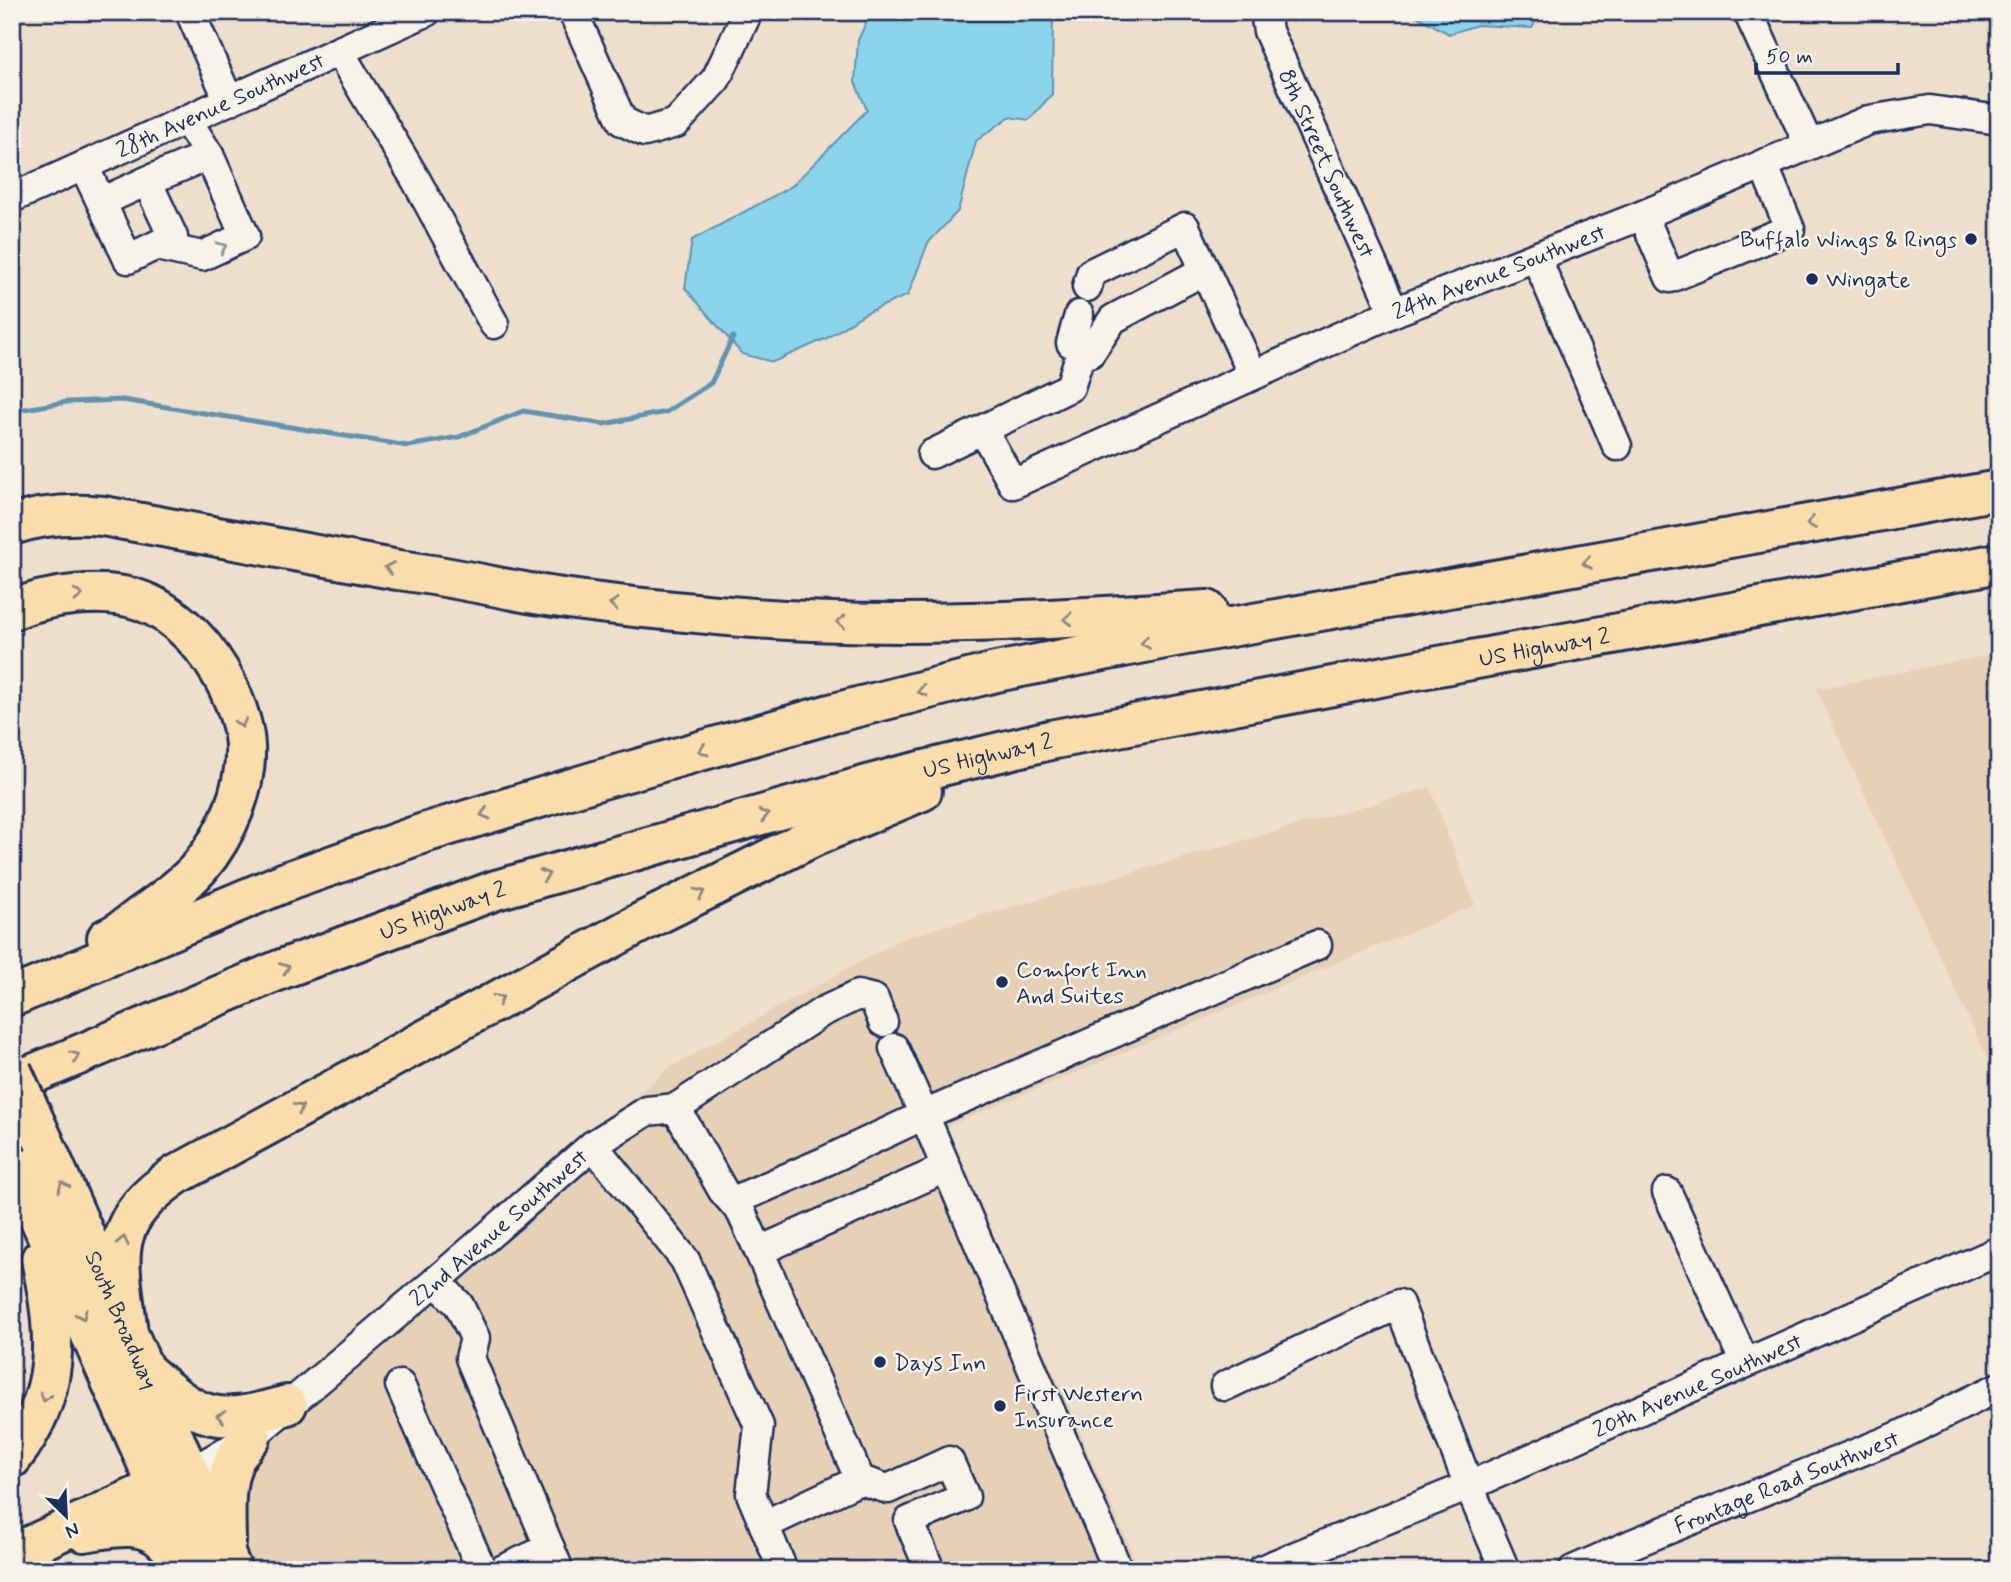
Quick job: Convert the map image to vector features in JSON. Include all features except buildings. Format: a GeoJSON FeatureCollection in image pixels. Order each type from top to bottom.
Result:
{"type":"FeatureCollection","features":[{"type":"Feature","properties":{"kind":"highway"},"geometry":{"type":"LineString","coordinates":[[1856,514],[1999,471]]}},
{"type":"Feature","properties":{"kind":"highway"},"geometry":{"type":"LineString","coordinates":[[12,997],[288,881],[424,833],[830,714],[996,672],[1175,637],[1999,490]]}},
{"type":"Feature","properties":{"kind":"highway"},"geometry":{"type":"LineString","coordinates":[[12,525],[34,518],[76,513],[103,516],[398,570],[436,574],[528,593],[673,611],[798,621],[1042,621],[1209,610],[1323,597],[1405,596]]}},
{"type":"Feature","properties":{"kind":"highway","name":"US Highway 2"},"geometry":{"type":"LineString","coordinates":[[12,1083],[282,969],[496,890],[896,777],[1050,740],[1433,666],[1999,563]]}},
{"type":"Feature","properties":{"kind":"highway"},"geometry":{"type":"LineString","coordinates":[[12,610],[72,594],[98,594],[128,597],[161,611],[180,624],[210,655],[233,698],[242,722],[245,745],[244,768],[234,807],[211,852],[198,869],[175,891],[114,935],[59,960],[12,997]]}},
{"type":"Feature","properties":{"kind":"highway"},"geometry":{"type":"LineString","coordinates":[[128,1333],[120,1268],[120,1249],[126,1227],[148,1197],[176,1175],[640,923],[813,837],[935,785],[1118,727]]}},
{"type":"Feature","properties":{"kind":"highway","name":"South Broadway"},"geometry":{"type":"LineString","coordinates":[[12,1071],[23,1160],[173,1480],[217,1565]]}},
{"type":"Feature","properties":{"kind":"highway"},"geometry":{"type":"LineString","coordinates":[[12,1458],[29,1436],[40,1412],[53,1354],[52,1323],[23,1160]]}},
{"type":"Feature","properties":{"kind":"highway","name":"South Broadway"},"geometry":{"type":"LineString","coordinates":[[23,1160],[128,1333],[144,1369],[173,1480]]}},
{"type":"Feature","properties":{"kind":"highway"},"geometry":{"type":"LineString","coordinates":[[144,1369],[178,1400],[223,1418],[250,1416],[287,1405]]}},
{"type":"Feature","properties":{"kind":"highway"},"geometry":{"type":"LineString","coordinates":[[217,1565],[226,1497],[236,1457],[250,1437]]}},
{"type":"Feature","properties":{"kind":"highway"},"geometry":{"type":"LineString","coordinates":[[12,1554],[173,1480]]}},
{"type":"Feature","properties":{"kind":"highway"},"geometry":{"type":"LineString","coordinates":[[47,1538],[125,1525],[152,1532],[165,1541],[186,1570]]}},
{"type":"Feature","properties":{"kind":"street"},"geometry":{"type":"LineString","coordinates":[[190,12],[229,101]]}},
{"type":"Feature","properties":{"kind":"street","name":"28th Avenue Southwest"},"geometry":{"type":"LineString","coordinates":[[12,198],[426,12]]}},
{"type":"Feature","properties":{"kind":"street"},"geometry":{"type":"LineString","coordinates":[[573,12],[622,121],[645,132],[676,123],[716,79],[748,12]]}},
{"type":"Feature","properties":{"kind":"street","name":"8th Street Southwest"},"geometry":{"type":"LineString","coordinates":[[1265,12],[1268,31],[1394,312]]}},
{"type":"Feature","properties":{"kind":"street"},"geometry":{"type":"LineString","coordinates":[[1748,12],[1809,145]]}},
{"type":"Feature","properties":{"kind":"street"},"geometry":{"type":"LineString","coordinates":[[339,51],[416,180],[494,324]]}},
{"type":"Feature","properties":{"kind":"street","name":"24th Avenue Southwest"},"geometry":{"type":"LineString","coordinates":[[984,430],[1013,484],[1394,312],[1643,215],[1869,120],[1930,110],[1998,120]]}},
{"type":"Feature","properties":{"kind":"street"},"geometry":{"type":"LineString","coordinates":[[157,246],[202,256],[245,236],[209,155],[187,120]]}},
{"type":"Feature","properties":{"kind":"street"},"geometry":{"type":"LineString","coordinates":[[101,202],[209,155]]}},
{"type":"Feature","properties":{"kind":"street"},"geometry":{"type":"LineString","coordinates":[[1643,215],[1670,278],[1790,229],[1763,164]]}},
{"type":"Feature","properties":{"kind":"street"},"geometry":{"type":"LineString","coordinates":[[84,166],[128,259],[173,237],[147,181]]}},
{"type":"Feature","properties":{"kind":"street"},"geometry":{"type":"LineString","coordinates":[[1087,287],[1091,273],[1185,227],[1254,375]]}},
{"type":"Feature","properties":{"kind":"street"},"geometry":{"type":"LineString","coordinates":[[1536,257],[1617,446]]}},
{"type":"Feature","properties":{"kind":"street"},"geometry":{"type":"LineString","coordinates":[[1079,315],[1070,343],[1090,353],[1113,319],[1205,270]]}},
{"type":"Feature","properties":{"kind":"street"},"geometry":{"type":"LineString","coordinates":[[932,454],[1070,387],[1082,349]]}},
{"type":"Feature","properties":{"kind":"street"},"geometry":{"type":"LineString","coordinates":[[733,1201],[1317,945]]}},
{"type":"Feature","properties":{"kind":"street"},"geometry":{"type":"LineString","coordinates":[[593,1145],[647,1111],[676,1108],[822,1012],[858,995],[874,999],[883,1022]]}},
{"type":"Feature","properties":{"kind":"street"},"geometry":{"type":"LineString","coordinates":[[894,1048],[1118,1570]]}},
{"type":"Feature","properties":{"kind":"street"},"geometry":{"type":"LineString","coordinates":[[676,1108],[723,1191],[741,1213],[860,1480]]}},
{"type":"Feature","properties":{"kind":"street","name":"22nd Avenue Southwest"},"geometry":{"type":"LineString","coordinates":[[173,1480],[250,1437],[593,1145],[685,1260],[759,1426],[751,1494],[782,1570]]}},
{"type":"Feature","properties":{"kind":"street"},"geometry":{"type":"LineString","coordinates":[[759,1251],[946,1168]]}},
{"type":"Feature","properties":{"kind":"street"},"geometry":{"type":"LineString","coordinates":[[1667,1192],[1745,1363]]}},
{"type":"Feature","properties":{"kind":"street","name":"20th Avenue Southwest"},"geometry":{"type":"LineString","coordinates":[[1261,1570],[1469,1486],[1999,1251]]}},
{"type":"Feature","properties":{"kind":"street"},"geometry":{"type":"LineString","coordinates":[[436,1281],[459,1304],[475,1338],[470,1358],[555,1559],[502,1570]]}},
{"type":"Feature","properties":{"kind":"street"},"geometry":{"type":"LineString","coordinates":[[1225,1386],[1399,1304],[1469,1486],[1505,1570]]}},
{"type":"Feature","properties":{"kind":"street"},"geometry":{"type":"LineString","coordinates":[[400,1385],[482,1570]]}},
{"type":"Feature","properties":{"kind":"street","name":"Frontage Road Southwest"},"geometry":{"type":"LineString","coordinates":[[1573,1570],[1899,1436],[1999,1387]]}},
{"type":"Feature","properties":{"kind":"street"},"geometry":{"type":"LineString","coordinates":[[764,1525],[860,1480],[888,1489],[949,1461],[965,1497],[909,1521],[930,1570]]}},
{"type":"Feature","properties":{"kind":"street","name":"20th Avenue Southwest"},"geometry":{"type":"LineString","coordinates":[[1296,1570],[1397,1516]]}},
{"type":"Feature","properties":{"kind":"shaded area"},"geometry":{"type":"Polygon","coordinates":[[[1999,653],[1999,1084],[1816,689],[1999,653]]]}},
{"type":"Feature","properties":{"kind":"shaded area"},"geometry":{"type":"Polygon","coordinates":[[[1430,787],[1475,905],[946,1127],[1140,1570],[249,1570],[246,1473],[286,1421],[667,1069],[903,938],[1430,787]]]}},
{"type":"Feature","properties":{"kind":"water"},"geometry":{"type":"Polygon","coordinates":[[[871,12],[1053,12],[1052,94],[1029,120],[1009,117],[976,141],[958,211],[928,243],[908,295],[864,314],[827,338],[773,362],[742,354],[685,288],[692,240],[792,186],[867,110],[855,82],[858,40],[871,12]]]}},
{"type":"Feature","properties":{"kind":"water"},"geometry":{"type":"Polygon","coordinates":[[[1409,12],[1541,12],[1532,28],[1477,25],[1449,34],[1409,12]]]}},
{"type":"Feature","properties":{"kind":"waterway"},"geometry":{"type":"LineString","coordinates":[[12,411],[67,402],[123,400],[408,446],[459,437],[523,411],[604,424],[666,412],[711,383],[733,337]]}},
{"type":"Feature","properties":{"kind":"place","name":"Buffalo Wings & Rings"},"geometry":{"type":"Point","coordinates":[1971,239]}},
{"type":"Feature","properties":{"kind":"place","name":"Wingate"},"geometry":{"type":"Point","coordinates":[1812,279]}},
{"type":"Feature","properties":{"kind":"place","name":"Comfort Inn And Suites"},"geometry":{"type":"Point","coordinates":[1002,982]}},
{"type":"Feature","properties":{"kind":"place","name":"Days Inn"},"geometry":{"type":"Point","coordinates":[880,1362]}},
{"type":"Feature","properties":{"kind":"place","name":"First Western Insurance"},"geometry":{"type":"Point","coordinates":[1000,1406]}}]}
